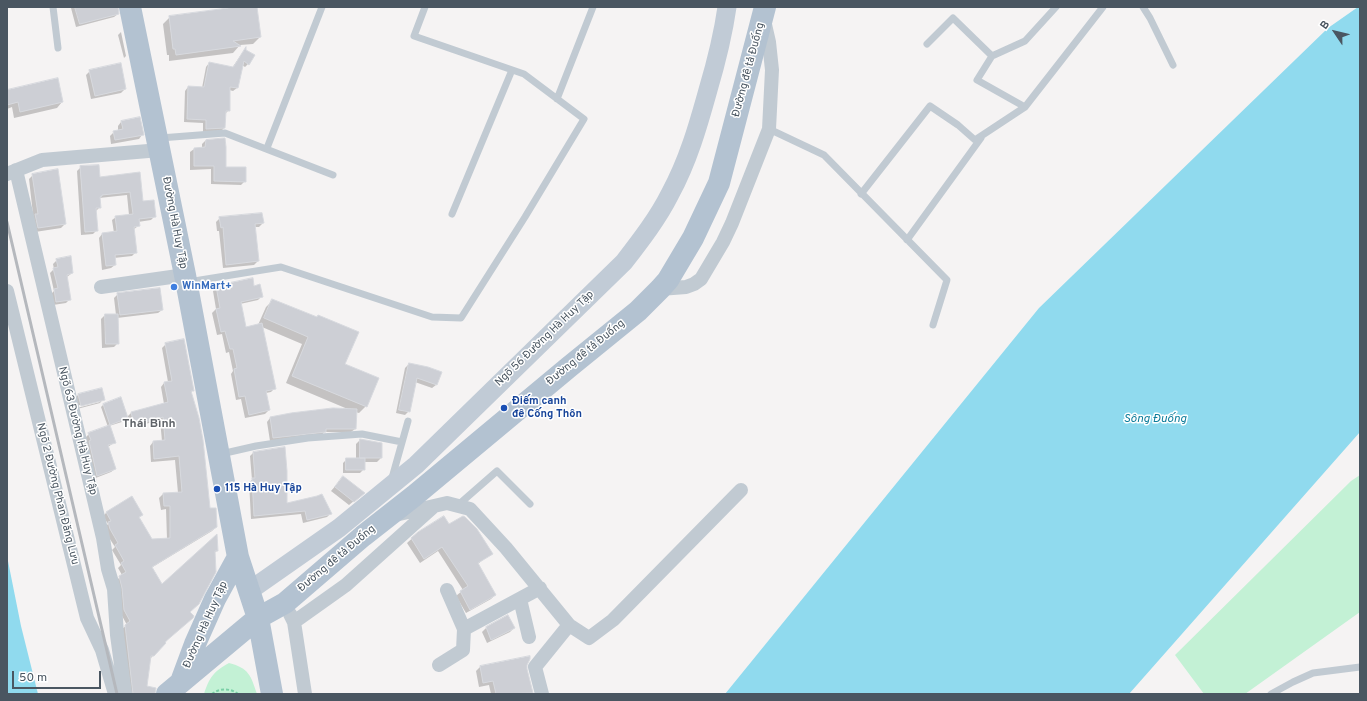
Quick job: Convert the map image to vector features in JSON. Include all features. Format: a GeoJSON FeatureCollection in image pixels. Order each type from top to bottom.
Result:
{"type":"FeatureCollection","features":[{"type":"Feature","properties":{"kind":"main road","name":"Đường Hà Huy Tập"},"geometry":{"type":"LineString","coordinates":[[133,7],[238,557],[258,618],[272,694]]}},
{"type":"Feature","properties":{"kind":"main road","name":"Đường đê tả Đuống"},"geometry":{"type":"LineString","coordinates":[[178,689],[258,618],[285,603],[363,536],[638,311],[668,280],[693,238],[719,183],[764,12]]}},
{"type":"Feature","properties":{"kind":"main road","name":"Đường Hà Huy Tập"},"geometry":{"type":"LineString","coordinates":[[178,689],[195,644],[215,599],[238,557]]}},
{"type":"Feature","properties":{"kind":"street","name":"Ngõ 56 Đường Hà Huy Tập"},"geometry":{"type":"LineString","coordinates":[[249,591],[339,528],[389,488],[439,443],[624,262],[642,239],[670,194],[690,148],[715,65],[724,29],[727,7]]}},
{"type":"Feature","properties":{"kind":"street"},"geometry":{"type":"LineString","coordinates":[[660,289],[686,287],[694,284],[701,278],[723,242],[732,223],[769,129],[772,70],[764,12]]}},
{"type":"Feature","properties":{"kind":"street"},"geometry":{"type":"LineString","coordinates":[[10,171],[42,160],[159,144]]}},
{"type":"Feature","properties":{"kind":"street","name":"Ngõ 63 Đường Hà Huy Tập"},"geometry":{"type":"LineString","coordinates":[[10,171],[103,538],[108,569],[114,589],[117,635],[125,694]]}},
{"type":"Feature","properties":{"kind":"street"},"geometry":{"type":"LineString","coordinates":[[102,287],[185,279]]}},
{"type":"Feature","properties":{"kind":"street","name":"Ngõ 2 Đường Phan Đăng Lưu"},"geometry":{"type":"LineString","coordinates":[[7,291],[87,618],[102,650],[115,694]]}},
{"type":"Feature","properties":{"kind":"street"},"geometry":{"type":"LineString","coordinates":[[388,516],[447,503],[470,509],[506,548],[569,625],[589,638],[613,620],[741,490]]}},
{"type":"Feature","properties":{"kind":"street"},"geometry":{"type":"LineString","coordinates":[[294,622],[346,585],[433,506]]}},
{"type":"Feature","properties":{"kind":"street"},"geometry":{"type":"LineString","coordinates":[[464,629],[540,588]]}},
{"type":"Feature","properties":{"kind":"street"},"geometry":{"type":"LineString","coordinates":[[439,665],[463,650],[464,629],[447,590]]}},
{"type":"Feature","properties":{"kind":"street"},"geometry":{"type":"LineString","coordinates":[[520,599],[529,637]]}},
{"type":"Feature","properties":{"kind":"street"},"geometry":{"type":"LineString","coordinates":[[285,603],[294,622],[305,694]]}},
{"type":"Feature","properties":{"kind":"street"},"geometry":{"type":"LineString","coordinates":[[542,694],[535,667],[569,625]]}},
{"type":"Feature","properties":{"kind":"lane"},"geometry":{"type":"LineString","coordinates":[[53,7],[58,48]]}},
{"type":"Feature","properties":{"kind":"lane"},"geometry":{"type":"LineString","coordinates":[[266,148],[322,7]]}},
{"type":"Feature","properties":{"kind":"lane"},"geometry":{"type":"LineString","coordinates":[[185,279],[281,267],[432,317],[461,318],[529,211],[584,119],[524,74],[414,36],[425,7]]}},
{"type":"Feature","properties":{"kind":"lane"},"geometry":{"type":"LineString","coordinates":[[557,99],[593,7]]}},
{"type":"Feature","properties":{"kind":"lane"},"geometry":{"type":"LineString","coordinates":[[1025,107],[977,80],[992,56],[1026,41],[1056,7]]}},
{"type":"Feature","properties":{"kind":"lane"},"geometry":{"type":"LineString","coordinates":[[861,194],[930,106],[958,125],[975,140],[1025,107],[1103,7]]}},
{"type":"Feature","properties":{"kind":"lane"},"geometry":{"type":"LineString","coordinates":[[1143,7],[1173,65]]}},
{"type":"Feature","properties":{"kind":"lane"},"geometry":{"type":"LineString","coordinates":[[927,44],[953,18],[992,56]]}},
{"type":"Feature","properties":{"kind":"lane"},"geometry":{"type":"LineString","coordinates":[[452,214],[512,70]]}},
{"type":"Feature","properties":{"kind":"lane"},"geometry":{"type":"LineString","coordinates":[[769,129],[824,155],[947,280],[933,325]]}},
{"type":"Feature","properties":{"kind":"lane"},"geometry":{"type":"LineString","coordinates":[[159,144],[225,133],[333,175]]}},
{"type":"Feature","properties":{"kind":"lane"},"geometry":{"type":"LineString","coordinates":[[907,240],[983,135]]}},
{"type":"Feature","properties":{"kind":"lane"},"geometry":{"type":"LineString","coordinates":[[389,488],[408,421]]}},
{"type":"Feature","properties":{"kind":"lane"},"geometry":{"type":"LineString","coordinates":[[219,454],[256,446],[308,438],[362,434],[402,442]]}},
{"type":"Feature","properties":{"kind":"lane"},"geometry":{"type":"LineString","coordinates":[[457,506],[497,471],[530,504]]}},
{"type":"Feature","properties":{"kind":"lane"},"geometry":{"type":"LineString","coordinates":[[1271,694],[1313,673],[1360,667]]}},
{"type":"Feature","properties":{"kind":"path"},"geometry":{"type":"LineString","coordinates":[[212,694],[215,691],[230,690],[238,694]]}},
{"type":"Feature","properties":{"kind":"green space"},"geometry":{"type":"Polygon","coordinates":[[[1360,475],[1360,612],[1245,694],[1204,694],[1175,655],[1351,481],[1360,475]]]}},
{"type":"Feature","properties":{"kind":"green space"},"geometry":{"type":"Polygon","coordinates":[[[229,663],[245,670],[253,682],[257,694],[204,694],[213,676],[219,669],[229,663]]]}},
{"type":"Feature","properties":{"kind":"water","name":"Sông Đuống"},"geometry":{"type":"Polygon","coordinates":[[[1360,7],[1360,432],[1129,694],[725,694],[1039,308],[1328,28],[1360,7]]]}},
{"type":"Feature","properties":{"kind":"water"},"geometry":{"type":"Polygon","coordinates":[[[7,556],[21,626],[38,694],[7,694],[7,556]]]}},
{"type":"Feature","properties":{"kind":"building"},"geometry":{"type":"Polygon","coordinates":[[[75,7],[118,7],[119,14],[80,24],[75,7]]]}},
{"type":"Feature","properties":{"kind":"building"},"geometry":{"type":"Polygon","coordinates":[[[236,7],[257,7],[261,37],[233,41],[241,46],[176,55],[175,49],[173,49],[169,16],[236,7]]]}},
{"type":"Feature","properties":{"kind":"building"},"geometry":{"type":"Polygon","coordinates":[[[246,47],[246,50],[255,55],[249,65],[244,61],[238,88],[230,87],[230,111],[226,111],[225,128],[206,129],[206,120],[187,119],[188,86],[204,87],[209,62],[233,67],[246,47]]]}},
{"type":"Feature","properties":{"kind":"building"},"geometry":{"type":"Polygon","coordinates":[[[121,63],[126,89],[95,96],[89,70],[121,63]]]}},
{"type":"Feature","properties":{"kind":"building"},"geometry":{"type":"Polygon","coordinates":[[[58,78],[63,102],[20,112],[18,102],[7,105],[7,90],[58,78]]]}},
{"type":"Feature","properties":{"kind":"building"},"geometry":{"type":"Polygon","coordinates":[[[140,117],[144,135],[115,140],[113,131],[123,129],[121,121],[140,117]]]}},
{"type":"Feature","properties":{"kind":"building"},"geometry":{"type":"Polygon","coordinates":[[[225,138],[226,167],[246,167],[246,182],[214,181],[214,166],[194,166],[194,148],[205,147],[206,140],[225,138]]]}},
{"type":"Feature","properties":{"kind":"building"},"geometry":{"type":"Polygon","coordinates":[[[99,165],[100,177],[140,172],[143,201],[154,200],[156,217],[139,219],[140,226],[134,227],[137,253],[115,255],[116,265],[106,266],[102,233],[117,231],[115,216],[133,214],[130,192],[102,195],[100,197],[101,208],[96,208],[98,231],[85,232],[80,166],[99,165]]]}},
{"type":"Feature","properties":{"kind":"building"},"geometry":{"type":"Polygon","coordinates":[[[58,169],[66,224],[38,228],[35,214],[38,214],[32,174],[58,169]]]}},
{"type":"Feature","properties":{"kind":"building"},"geometry":{"type":"Polygon","coordinates":[[[262,213],[264,223],[255,224],[259,261],[226,265],[223,227],[221,228],[219,217],[262,213]]]}},
{"type":"Feature","properties":{"kind":"building"},"geometry":{"type":"Polygon","coordinates":[[[71,256],[73,273],[67,275],[71,300],[56,302],[54,289],[58,288],[53,268],[58,267],[56,259],[71,256]]]}},
{"type":"Feature","properties":{"kind":"building"},"geometry":{"type":"Polygon","coordinates":[[[253,278],[254,286],[260,284],[263,297],[241,302],[246,327],[262,323],[276,389],[266,391],[270,410],[249,415],[245,396],[239,397],[234,369],[237,368],[233,349],[230,349],[225,331],[221,332],[216,309],[220,308],[216,286],[253,278]]]}},
{"type":"Feature","properties":{"kind":"building"},"geometry":{"type":"Polygon","coordinates":[[[160,288],[163,310],[120,315],[117,293],[160,288]]]}},
{"type":"Feature","properties":{"kind":"building"},"geometry":{"type":"Polygon","coordinates":[[[272,299],[317,317],[318,315],[359,332],[345,364],[379,378],[367,407],[292,376],[308,337],[264,318],[272,299]]]}},
{"type":"Feature","properties":{"kind":"building"},"geometry":{"type":"Polygon","coordinates":[[[105,314],[118,314],[119,344],[106,344],[105,314]]]}},
{"type":"Feature","properties":{"kind":"building"},"geometry":{"type":"Polygon","coordinates":[[[184,339],[194,391],[191,391],[199,418],[203,440],[210,508],[216,508],[217,527],[152,567],[162,584],[217,534],[218,551],[215,551],[216,572],[199,604],[190,612],[194,616],[193,618],[165,642],[166,643],[154,656],[151,656],[147,686],[156,688],[155,694],[133,694],[125,625],[130,621],[124,610],[122,588],[119,576],[126,572],[121,563],[124,561],[115,545],[118,543],[110,529],[108,522],[111,521],[106,512],[132,496],[143,515],[139,517],[152,539],[170,538],[170,506],[164,506],[163,493],[182,492],[179,456],[154,459],[153,441],[165,440],[163,417],[134,425],[131,412],[168,402],[164,382],[172,381],[165,343],[184,339]]]}},
{"type":"Feature","properties":{"kind":"building"},"geometry":{"type":"Polygon","coordinates":[[[409,363],[442,372],[437,385],[417,378],[410,412],[399,410],[409,363]]]}},
{"type":"Feature","properties":{"kind":"building"},"geometry":{"type":"Polygon","coordinates":[[[102,388],[105,400],[81,406],[78,394],[102,388]]]}},
{"type":"Feature","properties":{"kind":"building"},"geometry":{"type":"Polygon","coordinates":[[[121,397],[128,418],[110,425],[103,404],[121,397]]]}},
{"type":"Feature","properties":{"kind":"building"},"geometry":{"type":"Polygon","coordinates":[[[333,408],[357,409],[356,429],[326,429],[326,432],[273,438],[270,417],[333,408]]]}},
{"type":"Feature","properties":{"kind":"building"},"geometry":{"type":"Polygon","coordinates":[[[110,425],[116,443],[108,445],[116,469],[97,476],[89,441],[91,440],[88,433],[110,425]]]}},
{"type":"Feature","properties":{"kind":"building"},"geometry":{"type":"Polygon","coordinates":[[[360,439],[382,443],[382,458],[360,458],[360,439]]]}},
{"type":"Feature","properties":{"kind":"building"},"geometry":{"type":"Polygon","coordinates":[[[285,447],[287,503],[322,494],[332,514],[307,520],[305,511],[254,516],[252,478],[255,478],[253,452],[285,447]]]}},
{"type":"Feature","properties":{"kind":"building"},"geometry":{"type":"Polygon","coordinates":[[[346,458],[365,458],[365,470],[346,470],[346,458]]]}},
{"type":"Feature","properties":{"kind":"building"},"geometry":{"type":"Polygon","coordinates":[[[343,476],[365,493],[354,502],[335,487],[343,476]]]}},
{"type":"Feature","properties":{"kind":"building"},"geometry":{"type":"Polygon","coordinates":[[[444,516],[449,524],[463,516],[465,517],[477,529],[493,554],[478,563],[496,595],[470,610],[460,591],[468,586],[442,547],[424,559],[411,538],[444,516]]]}},
{"type":"Feature","properties":{"kind":"building"},"geometry":{"type":"Polygon","coordinates":[[[508,615],[515,628],[491,640],[486,627],[508,615]]]}},
{"type":"Feature","properties":{"kind":"building"},"geometry":{"type":"Polygon","coordinates":[[[530,656],[527,669],[533,693],[496,694],[493,681],[483,683],[480,666],[530,656]]]}},
{"type":"Feature","properties":{"kind":"railway"},"geometry":{"type":"LineString","coordinates":[[7,222],[117,694]]}},
{"type":"Feature","properties":{"kind":"place","name":"WinMart+"},"geometry":{"type":"Point","coordinates":[174,287]}},
{"type":"Feature","properties":{"kind":"place","name":"Điếm canh đê Cống Thôn"},"geometry":{"type":"Point","coordinates":[504,408]}},
{"type":"Feature","properties":{"kind":"place","name":"115 Hà Huy Tập"},"geometry":{"type":"Point","coordinates":[217,489]}},
{"type":"Feature","properties":{"kind":"district","name":"Thái Bình"},"geometry":{"type":"Point","coordinates":[149,425]}}]}
